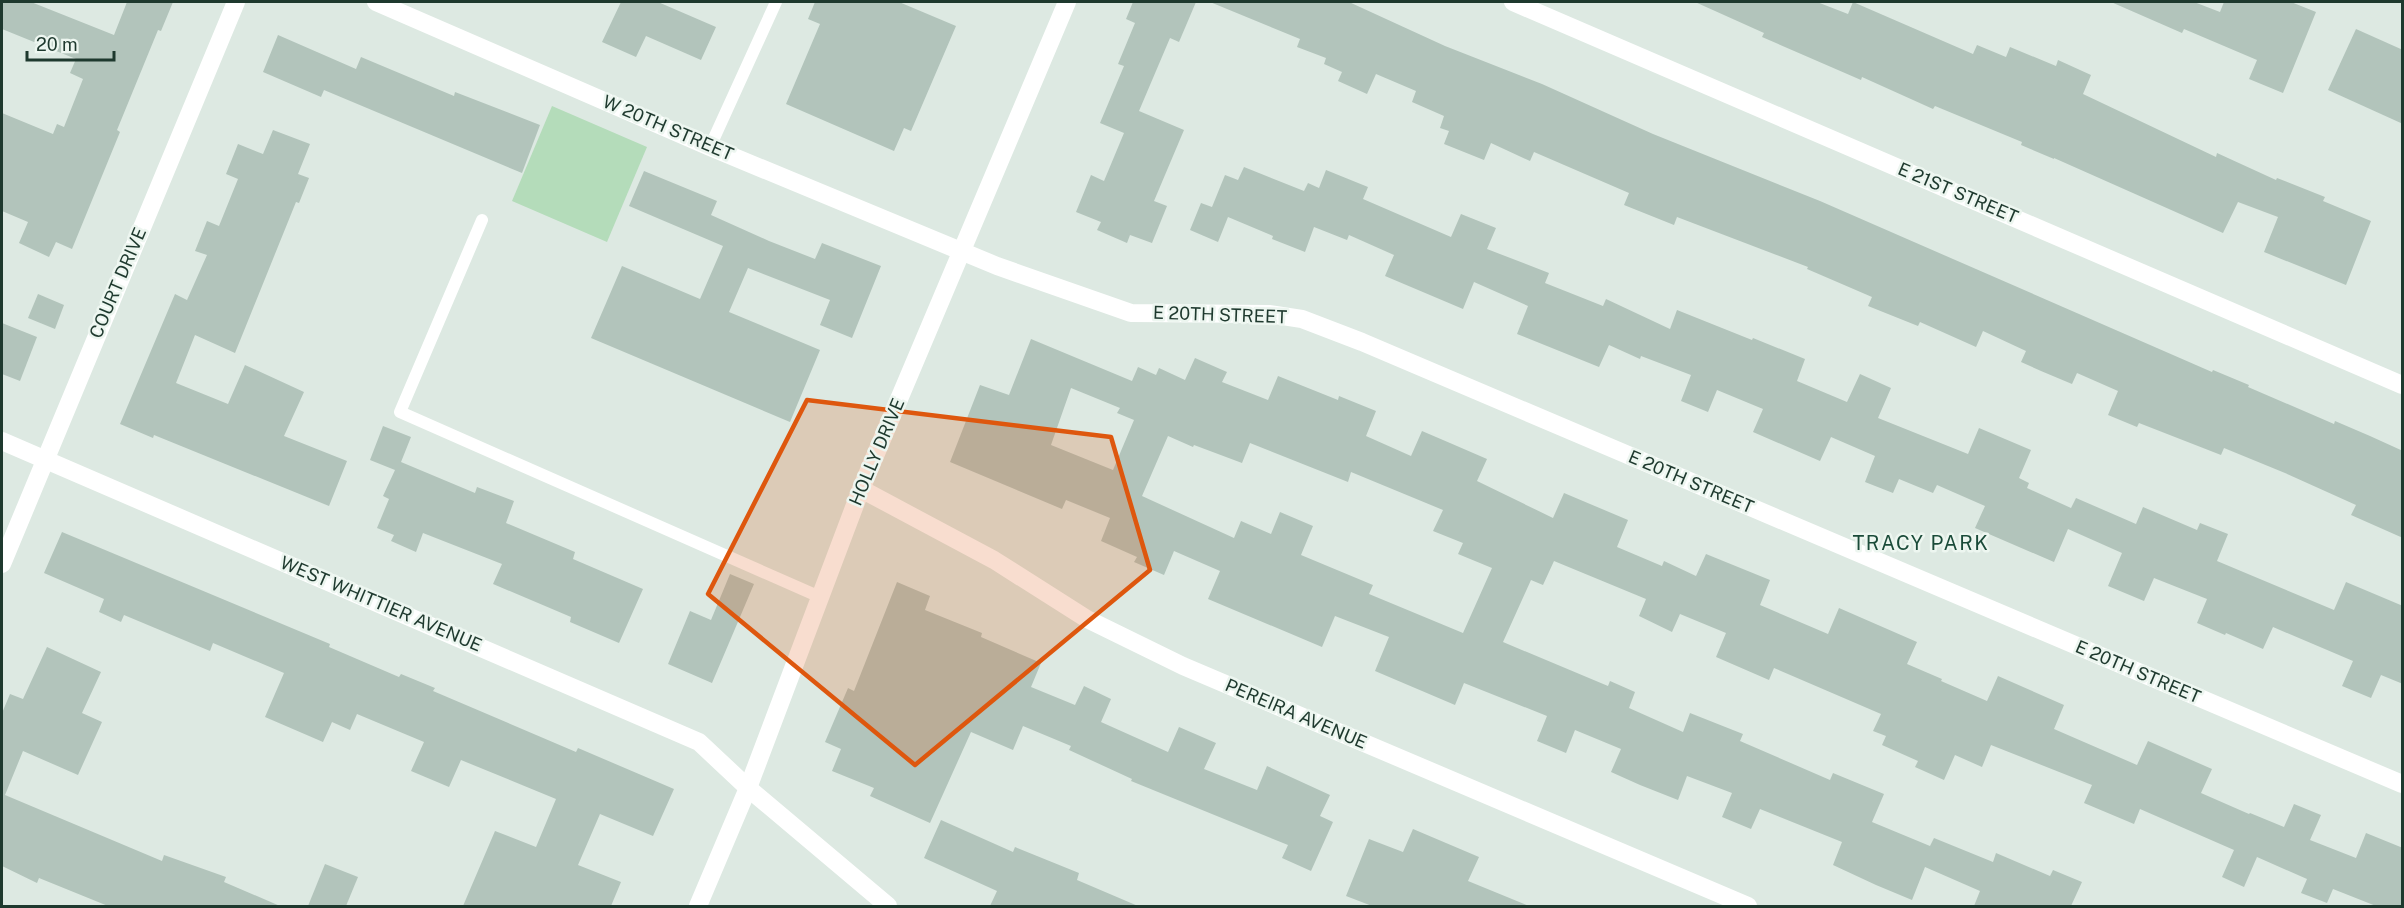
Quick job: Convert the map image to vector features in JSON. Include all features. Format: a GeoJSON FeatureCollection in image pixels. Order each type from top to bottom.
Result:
{"type":"FeatureCollection","features":[{"type":"Feature","properties":{"kind":"street","name":"COURT DRIVE"},"geometry":{"type":"LineString","coordinates":[[2,564],[44,458],[236,2]]}},
{"type":"Feature","properties":{"kind":"street","name":"W 20TH STREET"},"geometry":{"type":"LineString","coordinates":[[376,2],[710,147],[962,250]]}},
{"type":"Feature","properties":{"kind":"street","name":"HOLLY DRIVE"},"geometry":{"type":"LineString","coordinates":[[698,906],[748,788],[861,489],[1067,2]]}},
{"type":"Feature","properties":{"kind":"street","name":"E 21ST STREET"},"geometry":{"type":"LineString","coordinates":[[1513,2],[2403,385]]}},
{"type":"Feature","properties":{"kind":"street","name":"E 20TH STREET"},"geometry":{"type":"LineString","coordinates":[[962,250],[997,266],[1131,313],[1269,314],[1302,319],[1362,342],[2403,784]]}},
{"type":"Feature","properties":{"kind":"street","name":"WEST WHITTIER AVENUE"},"geometry":{"type":"LineString","coordinates":[[2,441],[699,742],[748,788],[888,906]]}},
{"type":"Feature","properties":{"kind":"street","name":"PEREIRA AVENUE"},"geometry":{"type":"LineString","coordinates":[[861,489],[994,560],[1087,619],[1183,666],[1748,906]]}},
{"type":"Feature","properties":{"kind":"lane"},"geometry":{"type":"LineString","coordinates":[[710,147],[776,2]]}},
{"type":"Feature","properties":{"kind":"lane"},"geometry":{"type":"LineString","coordinates":[[482,220],[400,412],[820,597]]}},
{"type":"Feature","properties":{"kind":"highlighted area"},"geometry":{"type":"Polygon","coordinates":[[[807,400],[1111,437],[1150,570],[915,765],[708,594],[807,400]]]}},
{"type":"Feature","properties":{"kind":"green space"},"geometry":{"type":"Polygon","coordinates":[[[552,106],[647,147],[607,242],[512,201],[552,106]]]}},
{"type":"Feature","properties":{"kind":"building"},"geometry":{"type":"Polygon","coordinates":[[[2,2],[31,2],[114,35],[127,2],[173,2],[161,31],[158,30],[117,130],[120,132],[72,249],[56,242],[49,257],[19,243],[28,222],[2,211],[2,113],[53,134],[57,124],[64,127],[83,79],[70,73],[76,59],[2,29],[2,2]]]}},
{"type":"Feature","properties":{"kind":"building"},"geometry":{"type":"Polygon","coordinates":[[[621,2],[658,2],[716,27],[701,60],[646,36],[636,57],[602,42],[621,2]]]}},
{"type":"Feature","properties":{"kind":"building"},"geometry":{"type":"Polygon","coordinates":[[[815,2],[899,2],[956,26],[911,131],[904,128],[894,151],[786,104],[820,24],[808,19],[815,2]]]}},
{"type":"Feature","properties":{"kind":"building"},"geometry":{"type":"Polygon","coordinates":[[[1133,2],[1196,2],[1179,42],[1170,38],[1139,111],[1184,130],[1154,201],[1167,206],[1152,243],[1130,235],[1127,243],[1097,230],[1101,222],[1076,212],[1091,175],[1104,181],[1124,133],[1100,123],[1124,66],[1118,64],[1135,23],[1126,19],[1133,2]]]}},
{"type":"Feature","properties":{"kind":"building"},"geometry":{"type":"Polygon","coordinates":[[[1210,2],[1349,2],[1445,46],[1542,84],[1653,134],[1820,201],[2212,372],[2213,370],[2249,385],[2248,387],[2334,424],[2335,421],[2370,436],[2403,451],[2403,538],[2351,515],[2356,505],[2285,473],[2224,448],[2221,455],[2139,423],[2137,427],[2108,415],[2118,391],[2077,373],[2072,384],[2041,371],[2021,362],[2026,351],[1983,331],[1976,347],[1920,322],[1918,326],[1868,306],[1872,297],[1807,269],[1808,267],[1677,217],[1674,225],[1624,205],[1629,193],[1534,152],[1530,161],[1491,143],[1484,160],[1444,144],[1449,131],[1440,128],[1444,116],[1412,102],[1416,91],[1376,74],[1367,94],[1338,81],[1342,72],[1324,64],[1326,58],[1297,47],[1300,39],[1210,2]]]}},
{"type":"Feature","properties":{"kind":"building"},"geometry":{"type":"Polygon","coordinates":[[[1695,2],[1817,2],[1848,14],[1853,2],[1973,54],[1977,45],[2006,57],[2010,47],[2056,66],[2058,60],[2091,75],[2083,94],[2216,157],[2217,153],[2276,180],[2277,178],[2325,197],[2323,201],[2371,221],[2346,285],[2264,252],[2278,217],[2238,202],[2223,233],[2021,145],[2022,142],[1935,106],[1933,109],[1862,77],[1861,80],[1762,37],[1764,33],[1695,2]]]}},
{"type":"Feature","properties":{"kind":"building"},"geometry":{"type":"Polygon","coordinates":[[[2111,2],[2194,2],[2220,12],[2224,2],[2291,2],[2316,12],[2283,93],[2249,79],[2257,60],[2184,29],[2182,33],[2111,2]]]}},
{"type":"Feature","properties":{"kind":"building"},"geometry":{"type":"Polygon","coordinates":[[[2356,29],[2403,50],[2403,124],[2328,90],[2356,29]]]}},
{"type":"Feature","properties":{"kind":"building"},"geometry":{"type":"Polygon","coordinates":[[[278,35],[356,69],[361,57],[454,96],[455,92],[540,125],[522,173],[324,90],[321,97],[263,72],[278,35]]]}},
{"type":"Feature","properties":{"kind":"building"},"geometry":{"type":"Polygon","coordinates":[[[273,130],[310,144],[298,174],[309,178],[299,203],[296,202],[235,353],[195,335],[176,383],[228,404],[245,365],[304,392],[284,436],[347,461],[329,506],[154,435],[153,438],[120,424],[175,294],[187,300],[207,255],[195,251],[207,221],[219,226],[238,179],[226,174],[238,144],[263,154],[273,130]]]}},
{"type":"Feature","properties":{"kind":"building"},"geometry":{"type":"Polygon","coordinates":[[[1244,167],[1304,191],[1308,183],[1319,188],[1326,170],[1368,187],[1363,199],[1451,237],[1461,214],[1496,228],[1487,249],[1549,273],[1545,283],[1603,306],[1606,299],[1670,329],[1677,310],[1752,340],[1753,338],[1805,359],[1797,381],[1847,402],[1860,374],[1891,388],[1878,418],[1968,454],[1979,428],[2031,450],[2019,478],[2029,483],[2027,488],[2071,508],[2076,498],[2136,524],[2143,507],[2197,530],[2200,523],[2228,534],[2217,561],[2334,610],[2346,582],[2403,606],[2403,684],[2381,675],[2371,698],[2342,686],[2353,661],[2273,627],[2263,649],[2226,633],[2225,635],[2197,623],[2207,599],[2154,578],[2144,601],[2108,586],[2122,553],[2068,529],[2054,562],[1975,528],[1985,506],[1937,485],[1933,493],[1899,479],[1893,493],[1865,482],[1875,456],[1831,437],[1820,461],[1753,432],[1763,409],[1717,390],[1708,412],[1681,401],[1691,375],[1641,356],[1640,359],[1609,345],[1599,367],[1517,334],[1528,306],[1474,282],[1463,309],[1385,276],[1394,255],[1349,235],[1347,240],[1314,227],[1305,252],[1272,239],[1273,236],[1228,217],[1218,242],[1190,230],[1201,203],[1212,207],[1225,175],[1238,180],[1244,167]]]}},
{"type":"Feature","properties":{"kind":"building"},"geometry":{"type":"Polygon","coordinates":[[[644,171],[717,201],[711,215],[769,241],[815,259],[822,243],[881,266],[852,338],[820,325],[830,300],[748,268],[729,312],[820,350],[790,422],[591,338],[622,266],[700,299],[723,246],[629,206],[644,171]]]}},
{"type":"Feature","properties":{"kind":"building"},"geometry":{"type":"Polygon","coordinates":[[[38,294],[64,305],[55,329],[28,318],[38,294]]]}},
{"type":"Feature","properties":{"kind":"building"},"geometry":{"type":"Polygon","coordinates":[[[2,323],[37,337],[20,381],[2,374],[2,323]]]}},
{"type":"Feature","properties":{"kind":"building"},"geometry":{"type":"Polygon","coordinates":[[[1031,339],[1132,381],[1138,367],[1156,375],[1159,368],[1185,380],[1195,358],[1227,372],[1222,382],[1268,400],[1278,376],[1338,400],[1339,396],[1376,411],[1366,436],[1411,456],[1422,431],[1487,459],[1477,481],[1553,518],[1564,493],[1628,520],[1617,547],[1662,566],[1664,561],[1696,576],[1706,554],[1770,580],[1760,605],[1828,634],[1839,608],[1917,642],[1907,664],[1987,701],[1998,676],[2064,705],[2054,729],[2137,765],[2148,741],[2212,769],[2201,793],[2249,814],[2284,827],[2294,804],[2321,815],[2310,840],[2356,858],[2366,833],[2403,848],[2403,906],[2376,906],[2333,889],[2327,903],[2301,893],[2307,879],[2257,857],[2244,887],[2222,877],[2234,850],[2140,809],[2134,824],[2084,803],[2092,785],[1991,745],[1982,767],[1955,755],[1944,780],[1915,767],[1918,761],[1882,745],[1886,736],[1873,731],[1881,714],[1774,668],[1769,680],[1716,657],[1726,633],[1680,614],[1672,632],[1639,616],[1646,599],[1554,561],[1543,585],[1531,580],[1503,642],[1608,686],[1610,681],[1635,692],[1629,708],[1683,732],[1690,713],[1743,734],[1740,741],[1830,780],[1833,773],[1884,794],[1872,822],[1930,846],[1934,838],[1993,862],[1996,853],[2050,876],[2053,870],[2082,882],[2071,906],[1974,906],[1980,891],[1925,867],[1912,900],[1833,865],[1842,842],[1760,809],[1751,829],[1722,817],[1732,793],[1687,776],[1678,800],[1640,785],[1611,772],[1621,749],[1575,730],[1566,753],[1537,741],[1547,716],[1464,683],[1455,705],[1375,671],[1389,637],[1335,616],[1322,647],[1208,599],[1220,571],[1174,551],[1164,575],[1134,562],[1137,557],[1101,541],[1110,518],[1066,500],[1062,509],[950,462],[980,385],[1009,395],[1031,339]],[[1071,388],[1051,445],[1113,470],[1134,420],[1117,413],[1120,408],[1071,388]],[[1168,436],[1142,496],[1234,538],[1241,521],[1271,534],[1280,512],[1313,526],[1301,555],[1373,585],[1369,594],[1463,633],[1492,568],[1458,554],[1463,543],[1433,531],[1443,510],[1351,472],[1348,482],[1250,443],[1242,463],[1168,436]]]}},
{"type":"Feature","properties":{"kind":"building"},"geometry":{"type":"Polygon","coordinates":[[[383,426],[411,437],[401,462],[475,493],[477,487],[514,501],[506,523],[575,552],[573,559],[643,589],[619,643],[570,622],[571,617],[493,584],[502,564],[423,533],[416,552],[391,541],[394,535],[377,528],[389,499],[383,496],[395,470],[370,460],[383,426]]]}},
{"type":"Feature","properties":{"kind":"building"},"geometry":{"type":"Polygon","coordinates":[[[62,532],[330,644],[329,647],[399,677],[401,674],[435,688],[433,691],[576,752],[578,748],[674,789],[653,836],[600,814],[578,865],[621,882],[611,906],[463,906],[495,831],[536,847],[556,799],[461,760],[449,787],[411,771],[424,742],[357,714],[350,730],[332,722],[323,742],[265,717],[284,673],[213,643],[210,651],[124,615],[121,622],[99,612],[104,599],[44,573],[62,532]]]}},
{"type":"Feature","properties":{"kind":"building"},"geometry":{"type":"Polygon","coordinates":[[[730,574],[754,584],[712,683],[668,664],[690,611],[711,620],[730,574]]]}},
{"type":"Feature","properties":{"kind":"building"},"geometry":{"type":"Polygon","coordinates":[[[897,582],[930,596],[925,610],[982,633],[981,637],[1041,663],[1031,687],[1075,705],[1084,686],[1111,699],[1101,722],[1168,752],[1179,727],[1216,743],[1204,769],[1257,790],[1267,766],[1330,795],[1320,816],[1333,822],[1311,871],[1282,858],[1288,845],[1131,781],[1132,779],[1069,750],[1071,746],[1023,726],[1013,750],[971,732],[930,823],[870,796],[874,788],[832,771],[841,749],[825,742],[848,688],[854,691],[897,582]]]}},
{"type":"Feature","properties":{"kind":"building"},"geometry":{"type":"Polygon","coordinates":[[[47,647],[101,672],[82,713],[102,722],[78,775],[23,751],[5,795],[162,861],[164,855],[226,877],[224,882],[280,906],[108,906],[39,878],[37,883],[2,866],[2,713],[10,694],[23,699],[47,647]]]}},
{"type":"Feature","properties":{"kind":"building"},"geometry":{"type":"Polygon","coordinates":[[[941,820],[1013,852],[1015,847],[1079,873],[1077,880],[1138,906],[990,906],[997,891],[924,858],[941,820]]]}},
{"type":"Feature","properties":{"kind":"building"},"geometry":{"type":"Polygon","coordinates":[[[1413,829],[1479,857],[1468,881],[1529,906],[1372,906],[1346,896],[1369,839],[1403,852],[1413,829]]]}},
{"type":"Feature","properties":{"kind":"building"},"geometry":{"type":"Polygon","coordinates":[[[325,864],[358,877],[346,906],[308,906],[325,864]]]}},
{"type":"Feature","properties":{"kind":"district","name":"TRACY PARK"},"geometry":{"type":"Point","coordinates":[1921,543]}}]}
